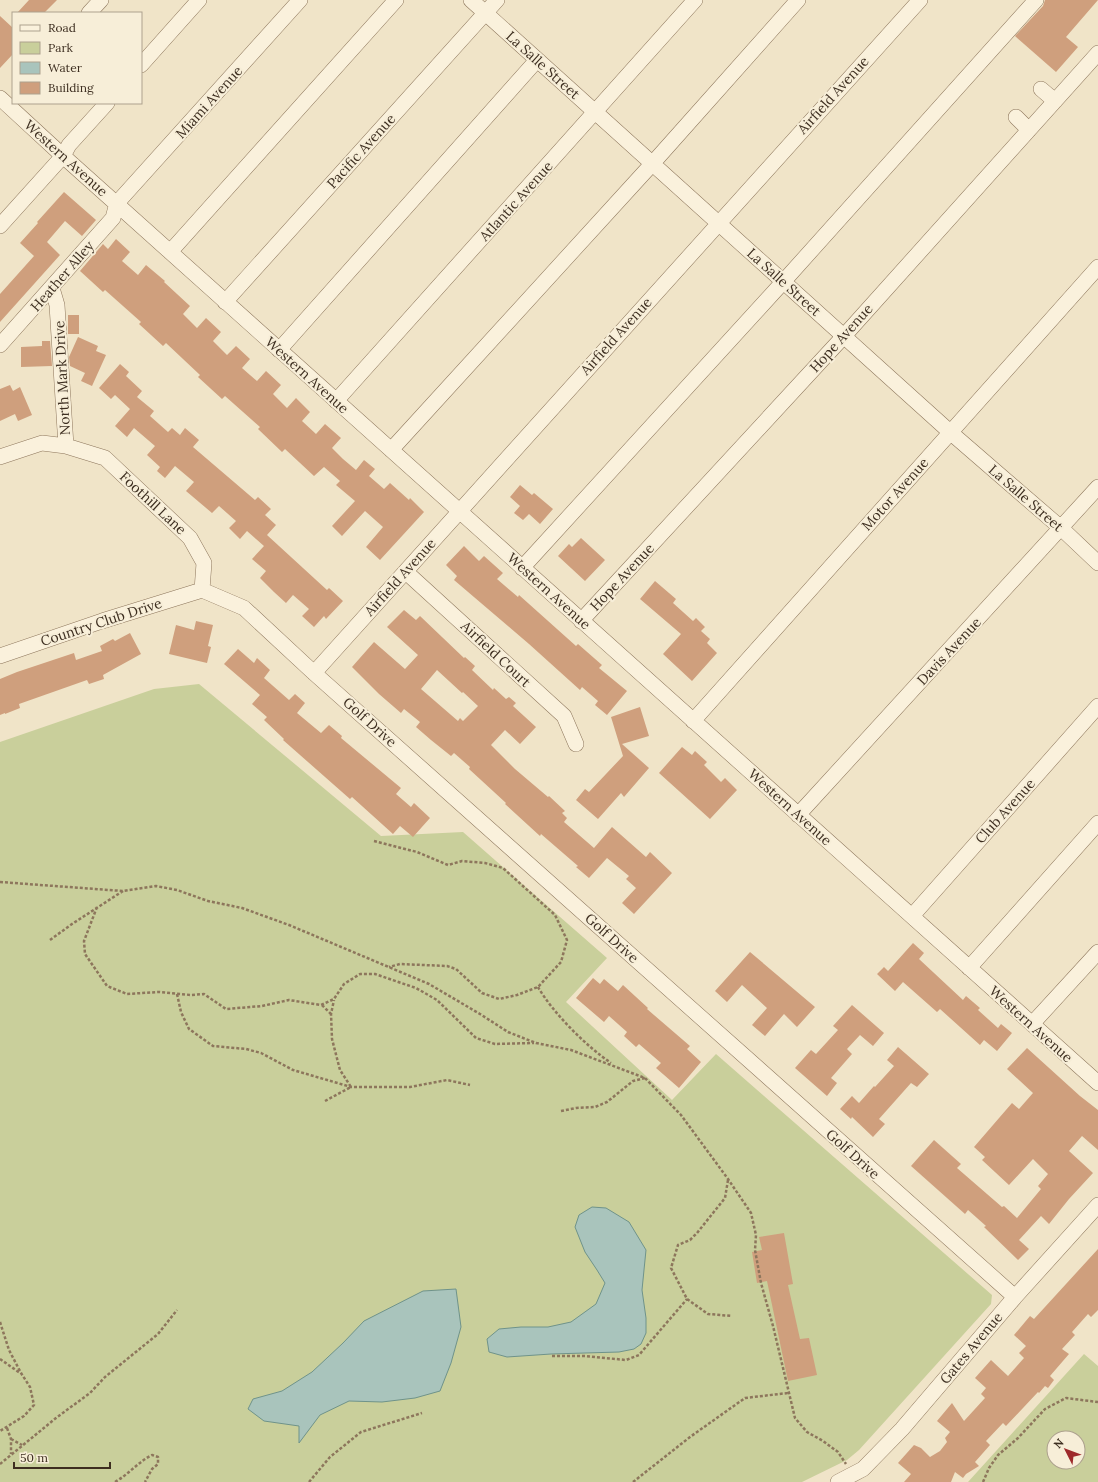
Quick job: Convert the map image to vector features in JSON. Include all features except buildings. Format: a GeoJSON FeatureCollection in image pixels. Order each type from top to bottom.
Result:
{"type":"FeatureCollection","features":[{"type":"Feature","properties":{"kind":"street"},"geometry":{"type":"LineString","coordinates":[[90,12],[101,0]]}},
{"type":"Feature","properties":{"kind":"street"},"geometry":{"type":"LineString","coordinates":[[142,64],[199,0]]}},
{"type":"Feature","properties":{"kind":"street","name":"Miami Avenue"},"geometry":{"type":"LineString","coordinates":[[117,203],[300,0]]}},
{"type":"Feature","properties":{"kind":"street"},"geometry":{"type":"LineString","coordinates":[[170,252],[396,0]]}},
{"type":"Feature","properties":{"kind":"street","name":"La Salle Street"},"geometry":{"type":"LineString","coordinates":[[471,0],[718,224],[950,432],[1061,528],[1098,563]]}},
{"type":"Feature","properties":{"kind":"street","name":"Pacific Avenue"},"geometry":{"type":"LineString","coordinates":[[225,302],[496,0]]}},
{"type":"Feature","properties":{"kind":"street","name":"Atlantic Avenue"},"geometry":{"type":"LineString","coordinates":[[336,401],[695,0]]}},
{"type":"Feature","properties":{"kind":"street"},"geometry":{"type":"LineString","coordinates":[[391,450],[652,164],[798,0]]}},
{"type":"Feature","properties":{"kind":"street","name":"Airfield Avenue"},"geometry":{"type":"LineString","coordinates":[[314,672],[406,572],[459,511],[920,0]]}},
{"type":"Feature","properties":{"kind":"street"},"geometry":{"type":"LineString","coordinates":[[522,568],[783,282],[1036,0]]}},
{"type":"Feature","properties":{"kind":"street","name":"Hope Avenue"},"geometry":{"type":"LineString","coordinates":[[581,620],[844,336],[1098,53]]}},
{"type":"Feature","properties":{"kind":"street"},"geometry":{"type":"LineString","coordinates":[[279,350],[537,60]]}},
{"type":"Feature","properties":{"kind":"street"},"geometry":{"type":"LineString","coordinates":[[1041,89],[1055,101]]}},
{"type":"Feature","properties":{"kind":"street","name":"Western Avenue"},"geometry":{"type":"LineString","coordinates":[[6,100],[63,156],[117,203],[225,302],[1098,1083]]}},
{"type":"Feature","properties":{"kind":"street"},"geometry":{"type":"LineString","coordinates":[[0,226],[63,156],[69,145],[106,104]]}},
{"type":"Feature","properties":{"kind":"street"},"geometry":{"type":"LineString","coordinates":[[1016,117],[1029,130]]}},
{"type":"Feature","properties":{"kind":"street","name":"Heather Alley"},"geometry":{"type":"LineString","coordinates":[[0,345],[113,218],[117,203]]}},
{"type":"Feature","properties":{"kind":"street","name":"Motor Avenue"},"geometry":{"type":"LineString","coordinates":[[693,721],[1098,267]]}},
{"type":"Feature","properties":{"kind":"street","name":"North Mark Drive"},"geometry":{"type":"LineString","coordinates":[[52,288],[57,305],[66,446]]}},
{"type":"Feature","properties":{"kind":"street","name":"Foothill Lane"},"geometry":{"type":"LineString","coordinates":[[0,457],[42,443],[66,446],[105,458],[190,538],[204,564],[202,590]]}},
{"type":"Feature","properties":{"kind":"street","name":"Davis Avenue"},"geometry":{"type":"LineString","coordinates":[[798,815],[1098,487]]}},
{"type":"Feature","properties":{"kind":"street","name":"Airfield Court"},"geometry":{"type":"LineString","coordinates":[[406,572],[564,716],[576,744]]}},
{"type":"Feature","properties":{"kind":"street","name":"Country Club Drive"},"geometry":{"type":"LineString","coordinates":[[0,656],[102,621],[202,590]]}},
{"type":"Feature","properties":{"kind":"street","name":"Golf Drive"},"geometry":{"type":"LineString","coordinates":[[202,590],[244,608],[1015,1297]]}},
{"type":"Feature","properties":{"kind":"street","name":"Club Avenue"},"geometry":{"type":"LineString","coordinates":[[912,916],[1098,706]]}},
{"type":"Feature","properties":{"kind":"street"},"geometry":{"type":"LineString","coordinates":[[969,968],[1098,823]]}},
{"type":"Feature","properties":{"kind":"street"},"geometry":{"type":"LineString","coordinates":[[1032,1024],[1098,952]]}},
{"type":"Feature","properties":{"kind":"street","name":"Gates Avenue"},"geometry":{"type":"LineString","coordinates":[[838,1482],[863,1469],[902,1429],[1015,1297],[1098,1204]]}},
{"type":"Feature","properties":{"kind":"path"},"geometry":{"type":"LineString","coordinates":[[374,841],[417,852],[448,865],[462,861],[485,863],[503,868],[554,915],[567,940],[561,962],[538,987],[517,995],[498,999],[482,993],[456,969],[447,966],[400,964],[389,967]]}},
{"type":"Feature","properties":{"kind":"path"},"geometry":{"type":"LineString","coordinates":[[0,882],[123,891],[156,886],[177,890],[208,901],[242,908],[289,925],[429,984],[508,1032],[536,1043],[571,1050],[615,1065],[645,1078],[680,1115],[728,1179],[751,1214],[756,1235],[755,1250],[761,1283],[795,1418],[807,1432],[838,1452],[852,1475]]}},
{"type":"Feature","properties":{"kind":"path"},"geometry":{"type":"LineString","coordinates":[[50,940],[97,907],[123,891]]}},
{"type":"Feature","properties":{"kind":"path"},"geometry":{"type":"LineString","coordinates":[[97,907],[84,941],[85,954],[107,986],[127,994],[159,992],[204,994],[226,1010],[262,1006],[289,1000],[321,1005],[331,1014]]}},
{"type":"Feature","properties":{"kind":"path"},"geometry":{"type":"LineString","coordinates":[[351,1087],[340,1070],[332,1038],[331,1014],[334,999],[344,984],[360,974],[375,974],[416,988],[437,1000],[476,1038],[495,1044],[536,1043]]}},
{"type":"Feature","properties":{"kind":"path"},"geometry":{"type":"LineString","coordinates":[[538,987],[544,999],[588,1045],[615,1065]]}},
{"type":"Feature","properties":{"kind":"path"},"geometry":{"type":"LineString","coordinates":[[177,994],[181,1012],[189,1029],[213,1046],[261,1053],[293,1070],[351,1087],[410,1087],[447,1080],[470,1086]]}},
{"type":"Feature","properties":{"kind":"path"},"geometry":{"type":"LineString","coordinates":[[321,1005],[334,999]]}},
{"type":"Feature","properties":{"kind":"path"},"geometry":{"type":"LineString","coordinates":[[633,1073],[633,1080]]}},
{"type":"Feature","properties":{"kind":"path"},"geometry":{"type":"LineString","coordinates":[[561,1111],[576,1108],[595,1107],[608,1102],[633,1080],[645,1078]]}},
{"type":"Feature","properties":{"kind":"path"},"geometry":{"type":"LineString","coordinates":[[325,1101],[351,1087]]}},
{"type":"Feature","properties":{"kind":"path"},"geometry":{"type":"LineString","coordinates":[[728,1179],[725,1198],[697,1233],[690,1240],[678,1245],[671,1268],[687,1299],[708,1314],[732,1316]]}},
{"type":"Feature","properties":{"kind":"path"},"geometry":{"type":"LineString","coordinates":[[552,1356],[585,1356],[626,1360],[639,1355],[687,1299]]}},
{"type":"Feature","properties":{"kind":"path"},"geometry":{"type":"LineString","coordinates":[[0,1464],[22,1445],[90,1393],[104,1376],[158,1334],[177,1310]]}},
{"type":"Feature","properties":{"kind":"path"},"geometry":{"type":"LineString","coordinates":[[0,1322],[9,1350],[30,1387],[34,1405],[24,1416],[0,1431]]}},
{"type":"Feature","properties":{"kind":"path"},"geometry":{"type":"LineString","coordinates":[[0,1360],[21,1373]]}},
{"type":"Feature","properties":{"kind":"path"},"geometry":{"type":"LineString","coordinates":[[633,1482],[690,1436],[745,1398],[788,1393]]}},
{"type":"Feature","properties":{"kind":"path"},"geometry":{"type":"LineString","coordinates":[[983,1482],[989,1468],[998,1455],[1018,1438],[1045,1409],[1066,1398],[1098,1402]]}},
{"type":"Feature","properties":{"kind":"path"},"geometry":{"type":"LineString","coordinates":[[309,1482],[330,1457],[360,1432],[422,1413]]}},
{"type":"Feature","properties":{"kind":"path"},"geometry":{"type":"LineString","coordinates":[[7,1428],[11,1439],[11,1454]]}},
{"type":"Feature","properties":{"kind":"path"},"geometry":{"type":"LineString","coordinates":[[11,1439],[22,1445]]}},
{"type":"Feature","properties":{"kind":"path"},"geometry":{"type":"LineString","coordinates":[[115,1482],[126,1476],[144,1459],[152,1455],[158,1457],[158,1464],[152,1469],[145,1482]]}},
{"type":"Feature","properties":{"kind":"green space"},"geometry":{"type":"Polygon","coordinates":[[[199,684],[381,836],[463,832],[607,958],[566,1002],[672,1100],[716,1054],[992,1295],[991,1304],[859,1450],[847,1460],[802,1482],[0,1482],[0,742],[154,689],[199,684]]]}},
{"type":"Feature","properties":{"kind":"green space"},"geometry":{"type":"Polygon","coordinates":[[[1084,1354],[1098,1366],[1098,1482],[968,1482],[1084,1354]]]}},
{"type":"Feature","properties":{"kind":"water"},"geometry":{"type":"Polygon","coordinates":[[[592,1207],[606,1208],[629,1222],[646,1250],[642,1290],[646,1318],[646,1333],[641,1344],[634,1349],[619,1352],[507,1357],[489,1352],[487,1339],[499,1329],[548,1327],[571,1322],[596,1304],[605,1283],[585,1252],[575,1227],[579,1215],[592,1207]]]}},
{"type":"Feature","properties":{"kind":"water"},"geometry":{"type":"Polygon","coordinates":[[[456,1289],[461,1327],[451,1363],[440,1391],[415,1398],[382,1402],[349,1401],[320,1415],[299,1443],[299,1426],[264,1421],[248,1409],[253,1399],[282,1391],[312,1372],[364,1321],[423,1291],[456,1289]]]}}]}
